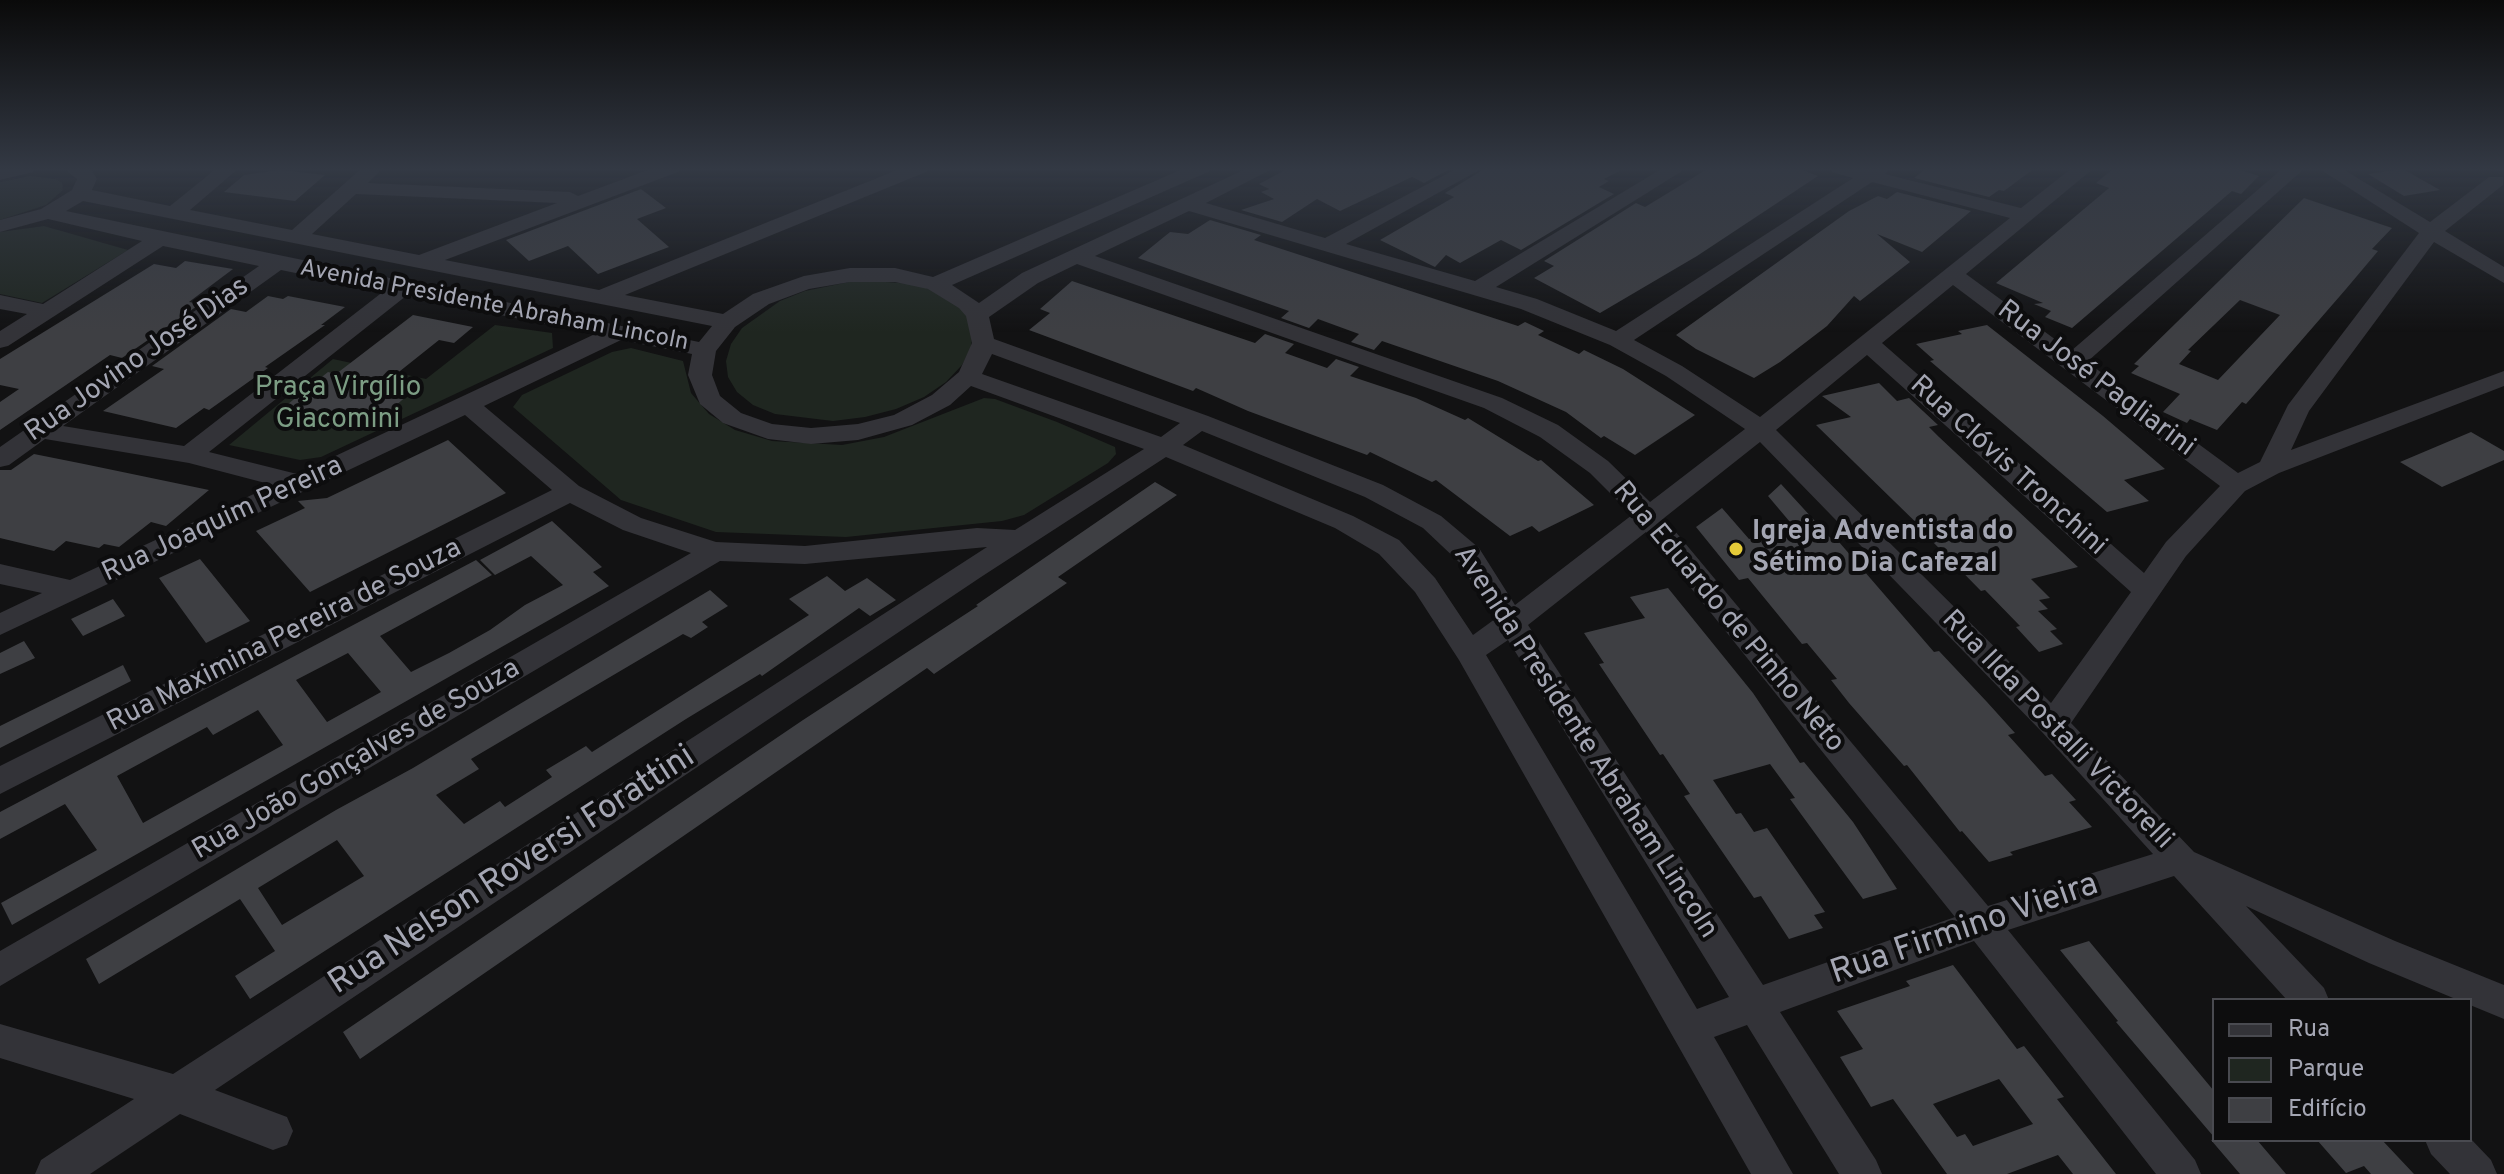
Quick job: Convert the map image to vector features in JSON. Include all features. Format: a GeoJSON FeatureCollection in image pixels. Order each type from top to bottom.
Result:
{"type":"FeatureCollection","features":[{"type":"Feature","properties":{"kind":"street","name":"Avenida Presidente Abraham Lincoln"},"geometry":{"type":"LineString","coordinates":[[90,223],[705,350]]}},
{"type":"Feature","properties":{"kind":"street","name":"Avenida Presidente Abraham Lincoln"},"geometry":{"type":"LineString","coordinates":[[223,223],[727,322]]}},
{"type":"Feature","properties":{"kind":"street"},"geometry":{"type":"LineString","coordinates":[[296,237],[312,223]]}},
{"type":"Feature","properties":{"kind":"street"},"geometry":{"type":"LineString","coordinates":[[419,263],[522,223]]}},
{"type":"Feature","properties":{"kind":"street"},"geometry":{"type":"LineString","coordinates":[[601,297],[784,223]]}},
{"type":"Feature","properties":{"kind":"street"},"geometry":{"type":"LineString","coordinates":[[935,284],[1075,223]]}},
{"type":"Feature","properties":{"kind":"street"},"geometry":{"type":"LineString","coordinates":[[981,329],[953,292],[935,284],[895,275],[850,275],[819,280],[761,299],[727,322],[705,350],[700,375],[709,399],[732,418],[768,431],[811,436],[858,432],[903,420],[941,400],[968,377],[979,360],[981,329],[1030,278],[1147,223]]}},
{"type":"Feature","properties":{"kind":"street","name":"Rua Ilda Postalli Victorelli"},"geometry":{"type":"LineString","coordinates":[[1254,223],[1480,288],[1618,340],[1674,371],[1761,429],[2053,724],[2309,998]]}},
{"type":"Feature","properties":{"kind":"street"},"geometry":{"type":"LineString","coordinates":[[1329,244],[1369,223]]}},
{"type":"Feature","properties":{"kind":"street"},"geometry":{"type":"LineString","coordinates":[[1480,288],[1587,223]]}},
{"type":"Feature","properties":{"kind":"street"},"geometry":{"type":"LineString","coordinates":[[1618,340],[1797,223]]}},
{"type":"Feature","properties":{"kind":"street"},"geometry":{"type":"LineString","coordinates":[[1469,652],[1511,623],[1869,344],[2014,223]]}},
{"type":"Feature","properties":{"kind":"street"},"geometry":{"type":"LineString","coordinates":[[2073,362],[2232,223]]}},
{"type":"Feature","properties":{"kind":"street"},"geometry":{"type":"LineString","coordinates":[[2418,223],[2504,276]]}},
{"type":"Feature","properties":{"kind":"street"},"geometry":{"type":"LineString","coordinates":[[2270,467],[2297,410],[2431,231],[2443,223]]}},
{"type":"Feature","properties":{"kind":"street"},"geometry":{"type":"LineString","coordinates":[[0,341],[160,239]]}},
{"type":"Feature","properties":{"kind":"street","name":"Rua Eduardo de Pinho Neto"},"geometry":{"type":"LineString","coordinates":[[1075,256],[1493,403],[1549,431],[1599,467],[1647,515],[1981,923],[2181,1174]]}},
{"type":"Feature","properties":{"kind":"street","name":"Rua Jovino José Dias"},"geometry":{"type":"LineString","coordinates":[[0,459],[277,263]]}},
{"type":"Feature","properties":{"kind":"street","name":"Rua José Pagliarini"},"geometry":{"type":"LineString","coordinates":[[1954,275],[2236,485]]}},
{"type":"Feature","properties":{"kind":"street"},"geometry":{"type":"LineString","coordinates":[[189,455],[401,289]]}},
{"type":"Feature","properties":{"kind":"street"},"geometry":{"type":"LineString","coordinates":[[0,302],[47,311]]}},
{"type":"Feature","properties":{"kind":"street","name":"Avenida Presidente Abraham Lincoln"},"geometry":{"type":"LineString","coordinates":[[981,329],[1374,491],[1432,522],[1469,555],[1862,1174]]}},
{"type":"Feature","properties":{"kind":"street","name":"Rua Joaquim Pereira"},"geometry":{"type":"LineString","coordinates":[[0,625],[617,333]]}},
{"type":"Feature","properties":{"kind":"street","name":"Rua Clóvis Tronchini"},"geometry":{"type":"LineString","coordinates":[[1869,344],[2146,590]]}},
{"type":"Feature","properties":{"kind":"street","name":"Avenida Presidente Abraham Lincoln"},"geometry":{"type":"LineString","coordinates":[[968,377],[1164,447],[1344,522],[1389,547],[1425,585],[1469,652],[1773,1174]]}},
{"type":"Feature","properties":{"kind":"street"},"geometry":{"type":"LineString","coordinates":[[2053,724],[2176,549],[2236,485],[2270,467],[2504,378]]}},
{"type":"Feature","properties":{"kind":"street"},"geometry":{"type":"LineString","coordinates":[[468,405],[570,492],[632,524],[715,551],[805,555],[977,537],[1019,539]]}},
{"type":"Feature","properties":{"kind":"street","name":"Rua Nelson Roversi Forattini"},"geometry":{"type":"LineString","coordinates":[[55,1174],[971,570],[1164,447],[1199,421]]}},
{"type":"Feature","properties":{"kind":"street"},"geometry":{"type":"LineString","coordinates":[[40,430],[189,455],[302,484]]}},
{"type":"Feature","properties":{"kind":"street","name":"Rua Maximina Pereira de Souza"},"geometry":{"type":"LineString","coordinates":[[0,781],[570,492]]}},
{"type":"Feature","properties":{"kind":"street"},"geometry":{"type":"LineString","coordinates":[[926,544],[960,554],[971,570]]}},
{"type":"Feature","properties":{"kind":"street","name":"Rua João Gonçalves de Souza"},"geometry":{"type":"LineString","coordinates":[[0,970],[715,551]]}},
{"type":"Feature","properties":{"kind":"street"},"geometry":{"type":"LineString","coordinates":[[0,574],[74,591]]}},
{"type":"Feature","properties":{"kind":"street"},"geometry":{"type":"LineString","coordinates":[[2179,860],[2382,952],[2504,1002]]}},
{"type":"Feature","properties":{"kind":"street","name":"Rua Firmino Vieira"},"geometry":{"type":"LineString","coordinates":[[1688,1029],[1981,923],[2179,860]]}},
{"type":"Feature","properties":{"kind":"street"},"geometry":{"type":"LineString","coordinates":[[0,1041],[177,1094],[273,1131]]}},
{"type":"Feature","properties":{"kind":"street"},"geometry":{"type":"LineString","coordinates":[[2447,1142],[2477,1174]]}},
{"type":"Feature","properties":{"kind":"green space"},"geometry":{"type":"Polygon","coordinates":[[[44,226],[128,250],[42,303],[0,294],[0,232],[44,226]]]}},
{"type":"Feature","properties":{"kind":"green space"},"geometry":{"type":"Polygon","coordinates":[[[859,280],[913,284],[936,291],[967,315],[973,331],[971,348],[962,365],[946,382],[924,397],[896,409],[833,421],[775,414],[753,405],[737,392],[728,377],[726,361],[731,344],[742,328],[780,301],[805,291],[859,280]]]}},
{"type":"Feature","properties":{"kind":"green space","name":"Praça Virgílio Giacomini"},"geometry":{"type":"Polygon","coordinates":[[[495,325],[552,333],[553,348],[321,457],[300,460],[229,445],[333,359],[426,379],[495,325]]]}},
{"type":"Feature","properties":{"kind":"green space"},"geometry":{"type":"Polygon","coordinates":[[[631,348],[683,361],[691,393],[709,414],[735,430],[772,441],[842,445],[884,437],[984,398],[995,399],[1057,422],[1115,447],[1116,454],[1108,463],[1024,515],[1002,521],[846,537],[716,532],[621,500],[513,407],[522,395],[612,352],[631,348]]]}},
{"type":"Feature","properties":{"kind":"building"},"geometry":{"type":"Polygon","coordinates":[[[552,223],[641,223],[669,247],[598,274],[568,246],[529,261],[506,240],[552,223]]]}},
{"type":"Feature","properties":{"kind":"building"},"geometry":{"type":"Polygon","coordinates":[[[1206,223],[1219,223],[1261,235],[1254,240],[1518,326],[1525,322],[1544,331],[1538,335],[1579,354],[1584,350],[1623,369],[1695,415],[1635,455],[1604,436],[1601,438],[1566,412],[1498,381],[1382,341],[1374,350],[1351,342],[1359,334],[1318,319],[1309,328],[1281,318],[1289,311],[1138,258],[1170,232],[1188,234],[1206,223]]]}},
{"type":"Feature","properties":{"kind":"building"},"geometry":{"type":"Polygon","coordinates":[[[1410,223],[1566,223],[1521,250],[1501,240],[1460,263],[1446,255],[1435,267],[1380,240],[1410,223]]]}},
{"type":"Feature","properties":{"kind":"building"},"geometry":{"type":"Polygon","coordinates":[[[1605,223],[1747,223],[1600,313],[1534,278],[1554,266],[1544,261],[1605,223]]]}},
{"type":"Feature","properties":{"kind":"building"},"geometry":{"type":"Polygon","coordinates":[[[1833,223],[1957,223],[1922,252],[1877,234],[1910,262],[1860,301],[1854,296],[1827,326],[1754,378],[1696,349],[1676,335],[1833,223]]]}},
{"type":"Feature","properties":{"kind":"building"},"geometry":{"type":"Polygon","coordinates":[[[2068,223],[2195,223],[2072,328],[2045,317],[2051,311],[2034,304],[2043,303],[1996,283],[2068,223]]]}},
{"type":"Feature","properties":{"kind":"building"},"geometry":{"type":"Polygon","coordinates":[[[2279,223],[2377,223],[2392,228],[2372,249],[2378,251],[2346,289],[2246,404],[2242,402],[2217,430],[2190,419],[2187,423],[2163,412],[2180,394],[2131,373],[2139,366],[2134,364],[2279,223]],[[2240,300],[2188,350],[2191,351],[2179,364],[2218,380],[2280,315],[2240,300]]]}},
{"type":"Feature","properties":{"kind":"building"},"geometry":{"type":"Polygon","coordinates":[[[185,261],[233,269],[189,302],[200,304],[122,358],[110,355],[0,430],[0,402],[19,389],[0,385],[0,359],[154,264],[176,268],[185,261]]]}},
{"type":"Feature","properties":{"kind":"building"},"geometry":{"type":"Polygon","coordinates":[[[1072,281],[1255,343],[1265,334],[1294,344],[1285,353],[1327,368],[1336,359],[1359,367],[1350,376],[1416,398],[1465,420],[1468,418],[1541,460],[1594,505],[1539,532],[1532,526],[1510,536],[1436,480],[1432,482],[1370,452],[1367,455],[1248,411],[1196,388],[1193,391],[1029,330],[1050,313],[1040,309],[1072,281]]]}},
{"type":"Feature","properties":{"kind":"building"},"geometry":{"type":"Polygon","coordinates":[[[268,296],[283,299],[288,296],[345,307],[265,367],[268,368],[209,410],[204,408],[176,428],[103,411],[164,369],[152,366],[231,309],[246,312],[268,296]]]}},
{"type":"Feature","properties":{"kind":"building"},"geometry":{"type":"Polygon","coordinates":[[[413,315],[473,327],[454,343],[439,340],[385,383],[415,389],[367,430],[278,412],[328,372],[336,374],[413,315]]]}},
{"type":"Feature","properties":{"kind":"building"},"geometry":{"type":"Polygon","coordinates":[[[1987,325],[2165,469],[2124,480],[2149,501],[2107,512],[1930,361],[1934,360],[1916,344],[1987,325]]]}},
{"type":"Feature","properties":{"kind":"building"},"geometry":{"type":"Polygon","coordinates":[[[1879,383],[1897,401],[1909,398],[1938,425],[1929,427],[1939,437],[2078,567],[2031,579],[2050,598],[2039,600],[2048,609],[2038,611],[2057,629],[2050,631],[2063,644],[2039,652],[2016,627],[2020,626],[1985,590],[1981,591],[1930,539],[1933,539],[1816,425],[1851,417],[1822,396],[1879,383]]]}},
{"type":"Feature","properties":{"kind":"building"},"geometry":{"type":"Polygon","coordinates":[[[2471,432],[2504,451],[2504,460],[2442,487],[2400,462],[2471,432]]]}},
{"type":"Feature","properties":{"kind":"building"},"geometry":{"type":"Polygon","coordinates":[[[448,440],[506,493],[310,592],[256,531],[305,508],[298,501],[327,498],[448,440]]]}},
{"type":"Feature","properties":{"kind":"building"},"geometry":{"type":"Polygon","coordinates":[[[34,454],[209,490],[166,526],[151,522],[119,547],[104,544],[99,548],[66,541],[54,551],[0,538],[0,470],[11,470],[34,454]]]}},
{"type":"Feature","properties":{"kind":"building"},"geometry":{"type":"Polygon","coordinates":[[[1155,482],[1177,495],[1058,577],[1067,583],[934,674],[927,668],[360,1059],[343,1032],[803,720],[978,606],[1155,482]]]}},
{"type":"Feature","properties":{"kind":"building"},"geometry":{"type":"Polygon","coordinates":[[[1781,484],[1835,543],[1839,542],[1934,652],[1939,651],[1987,702],[2015,733],[2008,735],[2045,776],[2052,774],[2076,800],[2069,802],[2092,827],[2010,852],[2013,855],[1989,862],[1960,832],[1907,765],[1904,766],[1849,703],[1831,680],[1837,679],[1807,643],[1802,644],[1748,578],[1739,580],[1696,527],[1722,508],[1749,539],[1795,528],[1768,496],[1781,484]]]}},
{"type":"Feature","properties":{"kind":"building"},"geometry":{"type":"Polygon","coordinates":[[[552,521],[602,567],[593,572],[609,586],[12,925],[1,903],[97,850],[65,804],[0,839],[0,812],[476,560],[492,575],[380,636],[411,672],[490,630],[525,605],[563,585],[531,556],[495,575],[480,560],[552,521]],[[348,653],[296,680],[327,722],[381,692],[348,653]],[[258,710],[213,735],[207,727],[117,776],[143,823],[283,745],[258,710]]]}},
{"type":"Feature","properties":{"kind":"building"},"geometry":{"type":"Polygon","coordinates":[[[200,559],[250,621],[206,643],[159,578],[200,559]]]}},
{"type":"Feature","properties":{"kind":"building"},"geometry":{"type":"Polygon","coordinates":[[[827,576],[845,591],[867,578],[896,600],[870,616],[859,608],[762,676],[760,674],[686,719],[250,999],[235,976],[275,951],[240,899],[99,984],[86,959],[710,590],[728,606],[702,622],[708,627],[691,638],[683,634],[471,759],[479,769],[436,795],[464,824],[500,801],[505,807],[552,777],[546,770],[586,746],[592,752],[809,615],[789,599],[827,576]],[[337,840],[258,888],[282,925],[364,876],[337,840]]]}},
{"type":"Feature","properties":{"kind":"building"},"geometry":{"type":"Polygon","coordinates":[[[1668,588],[1753,693],[1800,763],[1804,762],[1853,822],[1897,889],[1863,899],[1790,799],[1795,798],[1770,764],[1713,780],[1736,814],[1741,813],[1754,832],[1767,828],[1825,912],[1814,915],[1823,928],[1789,939],[1761,896],[1754,898],[1684,796],[1690,794],[1599,664],[1604,663],[1584,633],[1645,618],[1630,597],[1668,588]]]}},
{"type":"Feature","properties":{"kind":"building"},"geometry":{"type":"Polygon","coordinates":[[[113,599],[125,616],[83,636],[71,619],[113,599]]]}},
{"type":"Feature","properties":{"kind":"building"},"geometry":{"type":"Polygon","coordinates":[[[24,641],[35,658],[0,674],[0,653],[24,641]]]}},
{"type":"Feature","properties":{"kind":"building"},"geometry":{"type":"Polygon","coordinates":[[[123,665],[131,681],[0,748],[0,726],[123,665]]]}},
{"type":"Feature","properties":{"kind":"building"},"geometry":{"type":"Polygon","coordinates":[[[2089,941],[2212,1089],[2212,1135],[2116,1022],[2060,950],[2089,941]]]}},
{"type":"Feature","properties":{"kind":"building"},"geometry":{"type":"Polygon","coordinates":[[[1953,965],[2017,1049],[2024,1046],[2064,1097],[2057,1099],[2116,1174],[2073,1174],[2058,1155],[2007,1174],[1947,1174],[1893,1099],[1871,1107],[1840,1057],[1863,1049],[1837,1011],[1910,986],[1906,981],[1953,965]],[[1999,1079],[1933,1104],[1957,1137],[1965,1134],[1973,1146],[2033,1124],[1999,1079]]]}},
{"type":"Feature","properties":{"kind":"building"},"geometry":{"type":"Polygon","coordinates":[[[2213,1142],[2259,1142],[2286,1174],[2240,1174],[2213,1142]]]}},
{"type":"Feature","properties":{"kind":"building"},"geometry":{"type":"Polygon","coordinates":[[[2319,1142],[2384,1142],[2414,1174],[2371,1174],[2364,1166],[2346,1173],[2319,1142]]]}},
{"type":"Feature","properties":{"kind":"place","name":"Igreja Adventista do Sétimo Dia Cafezal"},"geometry":{"type":"Point","coordinates":[1736,549]}}]}
